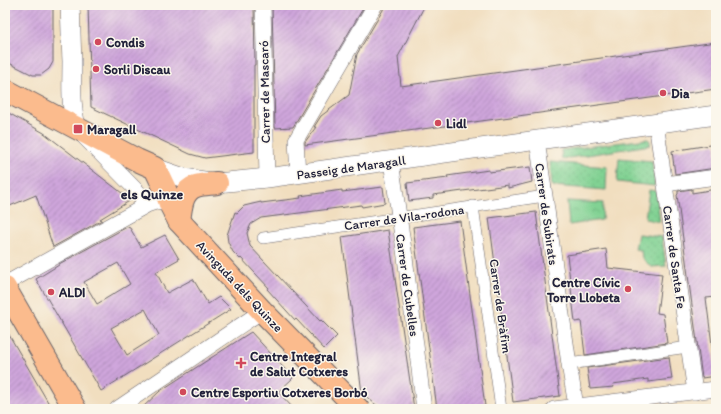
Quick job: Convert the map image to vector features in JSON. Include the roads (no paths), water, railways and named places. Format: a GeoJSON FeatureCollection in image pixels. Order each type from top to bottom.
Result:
{"type":"FeatureCollection","features":[{"type":"Feature","properties":{"kind":"main road","name":"Passeig de Maragall"},"geometry":{"type":"LineString","coordinates":[[5,90],[154,168]]}},
{"type":"Feature","properties":{"kind":"main road","name":"Avinguda dels Quinze"},"geometry":{"type":"LineString","coordinates":[[154,168],[165,189],[174,213],[262,311],[358,409]]}},
{"type":"Feature","properties":{"kind":"main road"},"geometry":{"type":"LineString","coordinates":[[174,213],[189,190],[197,186],[217,182]]}},
{"type":"Feature","properties":{"kind":"main road"},"geometry":{"type":"LineString","coordinates":[[5,288],[75,409]]}},
{"type":"Feature","properties":{"kind":"street"},"geometry":{"type":"LineString","coordinates":[[70,5],[72,100],[74,121],[77,128],[142,196],[143,203],[139,209]]}},
{"type":"Feature","properties":{"kind":"street","name":"Carrer de Mascaró"},"geometry":{"type":"LineString","coordinates":[[263,5],[267,178]]}},
{"type":"Feature","properties":{"kind":"street"},"geometry":{"type":"LineString","coordinates":[[298,175],[296,140],[375,5]]}},
{"type":"Feature","properties":{"kind":"street","name":"Passeig de Maragall"},"geometry":{"type":"LineString","coordinates":[[154,168],[184,178],[217,182],[267,178],[298,175],[716,115]]}},
{"type":"Feature","properties":{"kind":"street","name":"Carrer de Santa Fe"},"geometry":{"type":"LineString","coordinates":[[656,123],[695,392]]}},
{"type":"Feature","properties":{"kind":"street","name":"Carrer de Subirats"},"geometry":{"type":"LineString","coordinates":[[537,140],[576,406]]}},
{"type":"Feature","properties":{"kind":"street","name":"Carrer de Cubelles"},"geometry":{"type":"LineString","coordinates":[[391,161],[424,409]]}},
{"type":"Feature","properties":{"kind":"street"},"geometry":{"type":"LineString","coordinates":[[665,184],[716,177]]}},
{"type":"Feature","properties":{"kind":"street","name":"Carrer de Vila-rodona"},"geometry":{"type":"LineString","coordinates":[[263,238],[545,196]]}},
{"type":"Feature","properties":{"kind":"street"},"geometry":{"type":"LineString","coordinates":[[5,284],[139,209],[156,202],[174,213]]}},
{"type":"Feature","properties":{"kind":"street","name":"Carrer de Bràfim"},"geometry":{"type":"LineString","coordinates":[[473,206],[501,409]]}},
{"type":"Feature","properties":{"kind":"street"},"geometry":{"type":"LineString","coordinates":[[117,409],[262,311]]}},
{"type":"Feature","properties":{"kind":"street"},"geometry":{"type":"LineString","coordinates":[[569,364],[688,347]]}},
{"type":"Feature","properties":{"kind":"street"},"geometry":{"type":"LineString","coordinates":[[554,409],[716,389]]}},
{"type":"Feature","properties":{"kind":"place","name":"Condis"},"geometry":{"type":"Point","coordinates":[98,42]}},
{"type":"Feature","properties":{"kind":"place","name":"Sorli Discau"},"geometry":{"type":"Point","coordinates":[96,69]}},
{"type":"Feature","properties":{"kind":"place","name":"Dia"},"geometry":{"type":"Point","coordinates":[663,93]}},
{"type":"Feature","properties":{"kind":"place","name":"Lidl"},"geometry":{"type":"Point","coordinates":[438,123]}},
{"type":"Feature","properties":{"kind":"place","name":"Maragall"},"geometry":{"type":"Point","coordinates":[78,129]}},
{"type":"Feature","properties":{"kind":"place","name":"Centre Cívic Torre Llobeta"},"geometry":{"type":"Point","coordinates":[628,289]}},
{"type":"Feature","properties":{"kind":"place","name":"ALDI"},"geometry":{"type":"Point","coordinates":[51,292]}},
{"type":"Feature","properties":{"kind":"place","name":"Centre Integral de Salut Cotxeres"},"geometry":{"type":"Point","coordinates":[241,363]}},
{"type":"Feature","properties":{"kind":"place","name":"Centre Esportiu Cotxeres Borbó"},"geometry":{"type":"Point","coordinates":[183,392]}},
{"type":"Feature","properties":{"kind":"district","name":"els Quinze"},"geometry":{"type":"Point","coordinates":[152,194]}}]}
